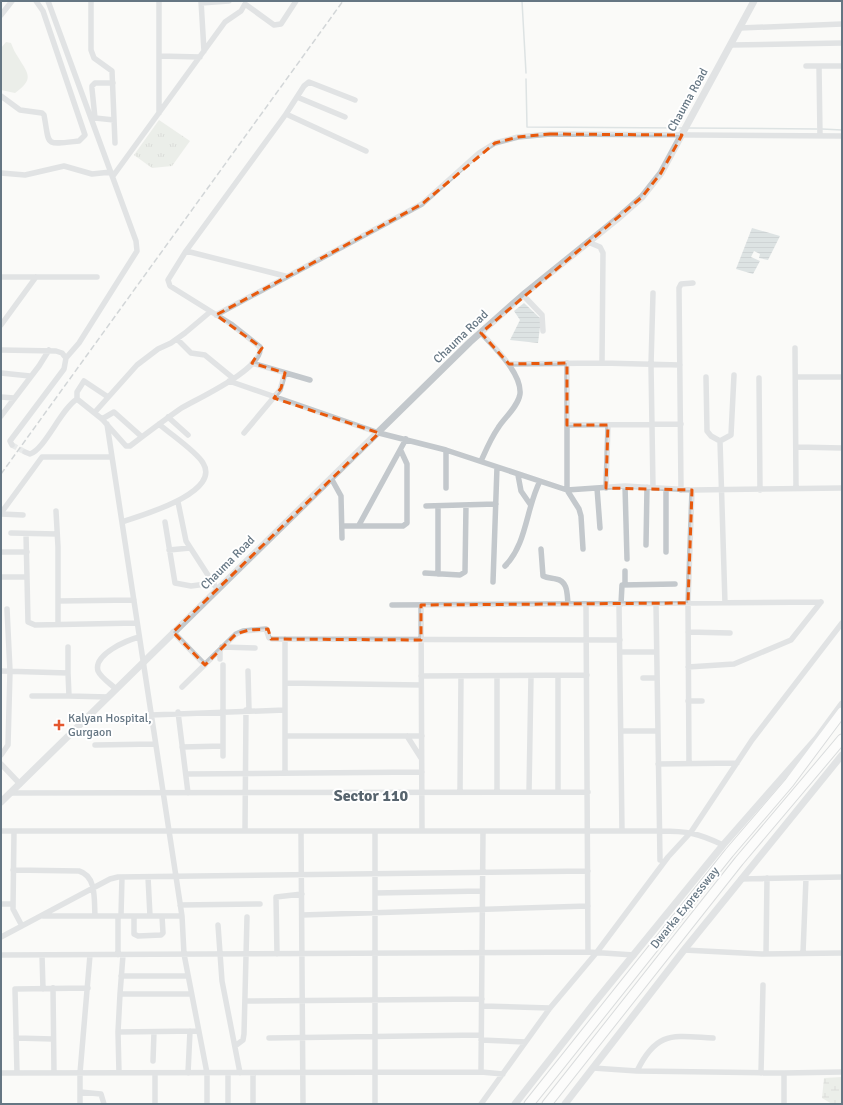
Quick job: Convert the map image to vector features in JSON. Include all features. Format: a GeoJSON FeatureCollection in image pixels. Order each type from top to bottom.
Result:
{"type":"FeatureCollection","features":[{"type":"Feature","properties":{"kind":"highway","name":"Dwarka Expressway"},"geometry":{"type":"LineString","coordinates":[[529,1104],[729,853],[789,783],[842,712]]}},
{"type":"Feature","properties":{"kind":"highway","name":"Dwarka Expressway"},"geometry":{"type":"LineString","coordinates":[[547,1104],[739,861],[842,739]]}},
{"type":"Feature","properties":{"kind":"street"},"geometry":{"type":"LineString","coordinates":[[1,15],[12,1]]}},
{"type":"Feature","properties":{"kind":"street"},"geometry":{"type":"LineString","coordinates":[[1,96],[20,110],[42,113],[44,115],[46,136],[51,142],[79,141],[85,135],[43,11],[36,1]]}},
{"type":"Feature","properties":{"kind":"street"},"geometry":{"type":"LineString","coordinates":[[12,445],[10,440],[64,369],[66,358],[82,339],[137,251],[136,241],[48,1]]}},
{"type":"Feature","properties":{"kind":"street"},"geometry":{"type":"LineString","coordinates":[[91,1],[90,50],[94,58],[112,71],[115,143]]}},
{"type":"Feature","properties":{"kind":"street"},"geometry":{"type":"LineString","coordinates":[[159,1],[159,113]]}},
{"type":"Feature","properties":{"kind":"street"},"geometry":{"type":"LineString","coordinates":[[204,51],[201,2],[229,1]]}},
{"type":"Feature","properties":{"kind":"street"},"geometry":{"type":"LineString","coordinates":[[112,174],[159,113],[225,22],[241,10],[245,3],[274,25],[278,25],[281,24],[296,1]]}},
{"type":"Feature","properties":{"kind":"street","name":"Chauma Road"},"geometry":{"type":"LineString","coordinates":[[1,802],[174,632],[216,586],[379,433],[481,332],[523,295],[642,197],[661,173],[754,1]]}},
{"type":"Feature","properties":{"kind":"street"},"geometry":{"type":"LineString","coordinates":[[740,28],[842,24]]}},
{"type":"Feature","properties":{"kind":"street"},"geometry":{"type":"LineString","coordinates":[[731,45],[842,43]]}},
{"type":"Feature","properties":{"kind":"street"},"geometry":{"type":"LineString","coordinates":[[159,56],[200,57]]}},
{"type":"Feature","properties":{"kind":"street"},"geometry":{"type":"LineString","coordinates":[[806,66],[842,66]]}},
{"type":"Feature","properties":{"kind":"street"},"geometry":{"type":"LineString","coordinates":[[819,66],[820,136]]}},
{"type":"Feature","properties":{"kind":"street"},"geometry":{"type":"LineString","coordinates":[[77,399],[105,421],[128,446],[142,438],[168,417],[231,380],[252,363],[259,355],[260,347],[231,324],[168,284],[168,280],[186,251],[286,114],[304,86],[309,82],[355,100]]}},
{"type":"Feature","properties":{"kind":"street"},"geometry":{"type":"LineString","coordinates":[[113,83],[95,83],[92,86],[92,89],[95,118],[114,120]]}},
{"type":"Feature","properties":{"kind":"street"},"geometry":{"type":"LineString","coordinates":[[297,96],[345,117]]}},
{"type":"Feature","properties":{"kind":"street"},"geometry":{"type":"LineString","coordinates":[[286,114],[366,151]]}},
{"type":"Feature","properties":{"kind":"street"},"geometry":{"type":"LineString","coordinates":[[216,315],[285,276],[422,204],[480,153],[495,143],[518,137],[550,134],[684,130],[842,136]]}},
{"type":"Feature","properties":{"kind":"street"},"geometry":{"type":"LineString","coordinates":[[1,173],[25,176],[64,166],[92,174],[112,174]]}},
{"type":"Feature","properties":{"kind":"street"},"geometry":{"type":"LineString","coordinates":[[588,242],[602,249],[602,363]]}},
{"type":"Feature","properties":{"kind":"street"},"geometry":{"type":"LineString","coordinates":[[186,251],[285,276]]}},
{"type":"Feature","properties":{"kind":"street"},"geometry":{"type":"LineString","coordinates":[[1,277],[97,276]]}},
{"type":"Feature","properties":{"kind":"street"},"geometry":{"type":"LineString","coordinates":[[1,325],[36,277]]}},
{"type":"Feature","properties":{"kind":"street"},"geometry":{"type":"LineString","coordinates":[[681,490],[679,288],[682,284],[693,284]]}},
{"type":"Feature","properties":{"kind":"street"},"geometry":{"type":"LineString","coordinates":[[646,545],[653,424],[651,365],[653,293]]}},
{"type":"Feature","properties":{"kind":"street"},"geometry":{"type":"LineString","coordinates":[[523,295],[542,315],[544,331]]}},
{"type":"Feature","properties":{"kind":"street"},"geometry":{"type":"LineString","coordinates":[[95,412],[137,365],[158,349],[177,339],[210,312]]}},
{"type":"Feature","properties":{"kind":"street"},"geometry":{"type":"LineString","coordinates":[[481,332],[509,364],[518,384],[520,395],[514,406],[497,428],[481,461]]}},
{"type":"Feature","properties":{"kind":"street"},"geometry":{"type":"LineString","coordinates":[[177,339],[190,353],[205,355],[231,380],[274,398],[379,433],[446,450],[567,490],[625,486],[681,490],[842,488]]}},
{"type":"Feature","properties":{"kind":"street"},"geometry":{"type":"LineString","coordinates":[[795,348],[796,488]]}},
{"type":"Feature","properties":{"kind":"street"},"geometry":{"type":"LineString","coordinates":[[2,351],[49,350],[62,353],[66,358]]}},
{"type":"Feature","properties":{"kind":"street"},"geometry":{"type":"LineString","coordinates":[[1,416],[49,350]]}},
{"type":"Feature","properties":{"kind":"street"},"geometry":{"type":"LineString","coordinates":[[252,363],[310,380]]}},
{"type":"Feature","properties":{"kind":"street"},"geometry":{"type":"LineString","coordinates":[[567,363],[567,490],[579,509],[581,516],[582,549]]}},
{"type":"Feature","properties":{"kind":"street"},"geometry":{"type":"LineString","coordinates":[[509,364],[602,363],[680,365]]}},
{"type":"Feature","properties":{"kind":"street"},"geometry":{"type":"LineString","coordinates":[[1,373],[30,376]]}},
{"type":"Feature","properties":{"kind":"street"},"geometry":{"type":"LineString","coordinates":[[244,434],[281,388],[285,373]]}},
{"type":"Feature","properties":{"kind":"street"},"geometry":{"type":"LineString","coordinates":[[706,377],[707,431],[711,436],[720,440],[731,435],[734,375]]}},
{"type":"Feature","properties":{"kind":"street"},"geometry":{"type":"LineString","coordinates":[[796,377],[842,377]]}},
{"type":"Feature","properties":{"kind":"street"},"geometry":{"type":"LineString","coordinates":[[760,378],[760,490]]}},
{"type":"Feature","properties":{"kind":"street"},"geometry":{"type":"LineString","coordinates":[[25,452],[30,454],[36,450],[59,419],[77,399],[77,392],[84,381],[108,397]]}},
{"type":"Feature","properties":{"kind":"street"},"geometry":{"type":"LineString","coordinates":[[1,398],[14,398]]}},
{"type":"Feature","properties":{"kind":"street"},"geometry":{"type":"LineString","coordinates":[[105,421],[114,412],[142,438]]}},
{"type":"Feature","properties":{"kind":"street"},"geometry":{"type":"LineString","coordinates":[[168,417],[188,435]]}},
{"type":"Feature","properties":{"kind":"street"},"geometry":{"type":"LineString","coordinates":[[105,421],[112,457],[182,916],[184,954],[207,1073],[207,1104]]}},
{"type":"Feature","properties":{"kind":"street"},"geometry":{"type":"LineString","coordinates":[[122,522],[178,502],[196,488],[205,476],[206,470],[200,459],[159,424]]}},
{"type":"Feature","properties":{"kind":"street"},"geometry":{"type":"LineString","coordinates":[[606,488],[608,424]]}},
{"type":"Feature","properties":{"kind":"street"},"geometry":{"type":"LineString","coordinates":[[567,425],[681,424]]}},
{"type":"Feature","properties":{"kind":"street"},"geometry":{"type":"LineString","coordinates":[[359,526],[401,451],[406,439]]}},
{"type":"Feature","properties":{"kind":"street"},"geometry":{"type":"LineString","coordinates":[[720,440],[725,603]]}},
{"type":"Feature","properties":{"kind":"street"},"geometry":{"type":"LineString","coordinates":[[796,447],[842,448]]}},
{"type":"Feature","properties":{"kind":"street"},"geometry":{"type":"LineString","coordinates":[[446,450],[446,488]]}},
{"type":"Feature","properties":{"kind":"street"},"geometry":{"type":"LineString","coordinates":[[342,526],[403,526],[407,523],[407,464],[401,451]]}},
{"type":"Feature","properties":{"kind":"street"},"geometry":{"type":"LineString","coordinates":[[1,513],[42,457],[112,457]]}},
{"type":"Feature","properties":{"kind":"street"},"geometry":{"type":"LineString","coordinates":[[493,582],[497,467]]}},
{"type":"Feature","properties":{"kind":"street"},"geometry":{"type":"LineString","coordinates":[[518,475],[521,490],[530,504]]}},
{"type":"Feature","properties":{"kind":"street"},"geometry":{"type":"LineString","coordinates":[[331,478],[341,496],[342,538]]}},
{"type":"Feature","properties":{"kind":"street"},"geometry":{"type":"LineString","coordinates":[[505,566],[512,559],[521,542],[530,511],[530,504],[540,481]]}},
{"type":"Feature","properties":{"kind":"street"},"geometry":{"type":"LineString","coordinates":[[625,486],[627,559]]}},
{"type":"Feature","properties":{"kind":"street"},"geometry":{"type":"LineString","coordinates":[[597,488],[600,528]]}},
{"type":"Feature","properties":{"kind":"street"},"geometry":{"type":"LineString","coordinates":[[666,489],[666,552]]}},
{"type":"Feature","properties":{"kind":"street"},"geometry":{"type":"LineString","coordinates":[[688,762],[688,603],[692,490]]}},
{"type":"Feature","properties":{"kind":"street"},"geometry":{"type":"LineString","coordinates":[[178,502],[185,536],[190,548],[216,586]]}},
{"type":"Feature","properties":{"kind":"street"},"geometry":{"type":"LineString","coordinates":[[426,506],[496,504]]}},
{"type":"Feature","properties":{"kind":"street"},"geometry":{"type":"LineString","coordinates":[[425,573],[460,575],[465,572],[466,505]]}},
{"type":"Feature","properties":{"kind":"street"},"geometry":{"type":"LineString","coordinates":[[438,506],[438,574]]}},
{"type":"Feature","properties":{"kind":"street"},"geometry":{"type":"LineString","coordinates":[[56,511],[58,624]]}},
{"type":"Feature","properties":{"kind":"street"},"geometry":{"type":"LineString","coordinates":[[1,513],[22,515]]}},
{"type":"Feature","properties":{"kind":"street"},"geometry":{"type":"LineString","coordinates":[[165,522],[175,583],[191,586],[216,586]]}},
{"type":"Feature","properties":{"kind":"street"},"geometry":{"type":"LineString","coordinates":[[11,533],[57,534]]}},
{"type":"Feature","properties":{"kind":"street"},"geometry":{"type":"LineString","coordinates":[[26,534],[28,622],[35,625],[137,622]]}},
{"type":"Feature","properties":{"kind":"street"},"geometry":{"type":"LineString","coordinates":[[169,550],[190,548]]}},
{"type":"Feature","properties":{"kind":"street"},"geometry":{"type":"LineString","coordinates":[[541,549],[542,576],[556,579],[564,584],[567,588],[568,604]]}},
{"type":"Feature","properties":{"kind":"street"},"geometry":{"type":"LineString","coordinates":[[1,552],[27,552]]}},
{"type":"Feature","properties":{"kind":"street"},"geometry":{"type":"LineString","coordinates":[[625,571],[625,585]]}},
{"type":"Feature","properties":{"kind":"street"},"geometry":{"type":"LineString","coordinates":[[1,577],[27,577]]}},
{"type":"Feature","properties":{"kind":"street"},"geometry":{"type":"LineString","coordinates":[[622,831],[620,604],[622,585],[675,584]]}},
{"type":"Feature","properties":{"kind":"street"},"geometry":{"type":"LineString","coordinates":[[58,601],[134,600]]}},
{"type":"Feature","properties":{"kind":"street"},"geometry":{"type":"LineString","coordinates":[[392,605],[821,602],[791,640],[734,664],[688,667]]}},
{"type":"Feature","properties":{"kind":"street"},"geometry":{"type":"LineString","coordinates":[[586,604],[588,952]]}},
{"type":"Feature","properties":{"kind":"street"},"geometry":{"type":"LineString","coordinates":[[656,604],[660,860]]}},
{"type":"Feature","properties":{"kind":"street"},"geometry":{"type":"LineString","coordinates":[[421,605],[422,831]]}},
{"type":"Feature","properties":{"kind":"street"},"geometry":{"type":"LineString","coordinates":[[1,755],[8,745],[10,671],[7,609]]}},
{"type":"Feature","properties":{"kind":"street"},"geometry":{"type":"LineString","coordinates":[[481,1104],[550,1008],[597,952],[668,857],[690,832],[752,740],[842,623]]}},
{"type":"Feature","properties":{"kind":"street"},"geometry":{"type":"LineString","coordinates":[[182,687],[236,634],[249,630],[266,629],[270,639],[620,640]]}},
{"type":"Feature","properties":{"kind":"street"},"geometry":{"type":"LineString","coordinates":[[174,632],[205,664]]}},
{"type":"Feature","properties":{"kind":"street"},"geometry":{"type":"LineString","coordinates":[[688,632],[730,633]]}},
{"type":"Feature","properties":{"kind":"street"},"geometry":{"type":"LineString","coordinates":[[116,689],[98,672],[98,666],[115,646],[122,642],[139,637]]}},
{"type":"Feature","properties":{"kind":"street"},"geometry":{"type":"LineString","coordinates":[[285,639],[285,773]]}},
{"type":"Feature","properties":{"kind":"street"},"geometry":{"type":"LineString","coordinates":[[68,647],[69,696]]}},
{"type":"Feature","properties":{"kind":"street"},"geometry":{"type":"LineString","coordinates":[[221,648],[255,648]]}},
{"type":"Feature","properties":{"kind":"street"},"geometry":{"type":"LineString","coordinates":[[221,648],[223,756]]}},
{"type":"Feature","properties":{"kind":"street"},"geometry":{"type":"LineString","coordinates":[[620,652],[656,652]]}},
{"type":"Feature","properties":{"kind":"street"},"geometry":{"type":"LineString","coordinates":[[1,671],[68,673]]}},
{"type":"Feature","properties":{"kind":"street"},"geometry":{"type":"LineString","coordinates":[[245,831],[248,671]]}},
{"type":"Feature","properties":{"kind":"street"},"geometry":{"type":"LineString","coordinates":[[422,676],[587,676]]}},
{"type":"Feature","properties":{"kind":"street"},"geometry":{"type":"LineString","coordinates":[[460,792],[461,676]]}},
{"type":"Feature","properties":{"kind":"street"},"geometry":{"type":"LineString","coordinates":[[497,676],[498,792]]}},
{"type":"Feature","properties":{"kind":"street"},"geometry":{"type":"LineString","coordinates":[[529,792],[531,676]]}},
{"type":"Feature","properties":{"kind":"street"},"geometry":{"type":"LineString","coordinates":[[558,676],[558,792]]}},
{"type":"Feature","properties":{"kind":"street"},"geometry":{"type":"LineString","coordinates":[[643,678],[657,678]]}},
{"type":"Feature","properties":{"kind":"street"},"geometry":{"type":"LineString","coordinates":[[285,683],[422,685]]}},
{"type":"Feature","properties":{"kind":"street"},"geometry":{"type":"LineString","coordinates":[[32,696],[108,697]]}},
{"type":"Feature","properties":{"kind":"street"},"geometry":{"type":"LineString","coordinates":[[688,702],[702,701]]}},
{"type":"Feature","properties":{"kind":"street"},"geometry":{"type":"LineString","coordinates":[[515,1104],[723,845],[817,738],[842,704]]}},
{"type":"Feature","properties":{"kind":"street"},"geometry":{"type":"LineString","coordinates":[[128,721],[178,712],[285,710]]}},
{"type":"Feature","properties":{"kind":"street"},"geometry":{"type":"LineString","coordinates":[[178,712],[188,793]]}},
{"type":"Feature","properties":{"kind":"street"},"geometry":{"type":"LineString","coordinates":[[621,731],[658,731]]}},
{"type":"Feature","properties":{"kind":"street"},"geometry":{"type":"LineString","coordinates":[[285,736],[422,736]]}},
{"type":"Feature","properties":{"kind":"street"},"geometry":{"type":"LineString","coordinates":[[407,736],[422,758]]}},
{"type":"Feature","properties":{"kind":"street"},"geometry":{"type":"LineString","coordinates":[[95,745],[155,744]]}},
{"type":"Feature","properties":{"kind":"street"},"geometry":{"type":"LineString","coordinates":[[182,747],[223,746]]}},
{"type":"Feature","properties":{"kind":"street"},"geometry":{"type":"LineString","coordinates":[[565,1104],[684,950],[842,755]]}},
{"type":"Feature","properties":{"kind":"street"},"geometry":{"type":"LineString","coordinates":[[658,764],[688,762],[737,763]]}},
{"type":"Feature","properties":{"kind":"street"},"geometry":{"type":"LineString","coordinates":[[1,764],[20,784]]}},
{"type":"Feature","properties":{"kind":"street"},"geometry":{"type":"LineString","coordinates":[[186,774],[422,772]]}},
{"type":"Feature","properties":{"kind":"street"},"geometry":{"type":"LineString","coordinates":[[11,793],[588,792]]}},
{"type":"Feature","properties":{"kind":"street"},"geometry":{"type":"LineString","coordinates":[[1,831],[660,831],[690,832],[702,835],[723,845]]}},
{"type":"Feature","properties":{"kind":"street"},"geometry":{"type":"LineString","coordinates":[[14,831],[12,904],[22,926]]}},
{"type":"Feature","properties":{"kind":"street"},"geometry":{"type":"LineString","coordinates":[[301,831],[303,1104]]}},
{"type":"Feature","properties":{"kind":"street"},"geometry":{"type":"LineString","coordinates":[[375,831],[375,1104]]}},
{"type":"Feature","properties":{"kind":"street"},"geometry":{"type":"LineString","coordinates":[[481,1072],[482,831]]}},
{"type":"Feature","properties":{"kind":"street"},"geometry":{"type":"LineString","coordinates":[[13,870],[79,871],[86,874],[94,889],[95,916]]}},
{"type":"Feature","properties":{"kind":"street"},"geometry":{"type":"LineString","coordinates":[[1,936],[94,889],[110,879],[122,877],[588,871]]}},
{"type":"Feature","properties":{"kind":"street"},"geometry":{"type":"LineString","coordinates":[[119,1073],[118,1032],[121,976],[120,916],[122,877]]}},
{"type":"Feature","properties":{"kind":"street"},"geometry":{"type":"LineString","coordinates":[[148,877],[150,916]]}},
{"type":"Feature","properties":{"kind":"street"},"geometry":{"type":"LineString","coordinates":[[741,879],[842,877]]}},
{"type":"Feature","properties":{"kind":"street"},"geometry":{"type":"LineString","coordinates":[[766,954],[767,878]]}},
{"type":"Feature","properties":{"kind":"street"},"geometry":{"type":"LineString","coordinates":[[803,952],[806,878]]}},
{"type":"Feature","properties":{"kind":"street"},"geometry":{"type":"LineString","coordinates":[[375,893],[482,891]]}},
{"type":"Feature","properties":{"kind":"street"},"geometry":{"type":"LineString","coordinates":[[277,954],[276,897],[302,894]]}},
{"type":"Feature","properties":{"kind":"street"},"geometry":{"type":"LineString","coordinates":[[1,904],[12,904]]}},
{"type":"Feature","properties":{"kind":"street"},"geometry":{"type":"LineString","coordinates":[[180,905],[260,904]]}},
{"type":"Feature","properties":{"kind":"street"},"geometry":{"type":"LineString","coordinates":[[302,915],[588,906]]}},
{"type":"Feature","properties":{"kind":"street"},"geometry":{"type":"LineString","coordinates":[[41,916],[182,916]]}},
{"type":"Feature","properties":{"kind":"street"},"geometry":{"type":"LineString","coordinates":[[134,916],[134,932],[138,936],[162,935],[162,916]]}},
{"type":"Feature","properties":{"kind":"street"},"geometry":{"type":"LineString","coordinates":[[235,1046],[242,1040],[244,1034],[247,917]]}},
{"type":"Feature","properties":{"kind":"street"},"geometry":{"type":"LineString","coordinates":[[218,925],[222,981],[240,1073]]}},
{"type":"Feature","properties":{"kind":"street"},"geometry":{"type":"LineString","coordinates":[[684,950],[766,954],[803,952],[842,953]]}},
{"type":"Feature","properties":{"kind":"street"},"geometry":{"type":"LineString","coordinates":[[1,955],[597,952],[634,955]]}},
{"type":"Feature","properties":{"kind":"street"},"geometry":{"type":"LineString","coordinates":[[42,955],[43,989]]}},
{"type":"Feature","properties":{"kind":"street"},"geometry":{"type":"LineString","coordinates":[[80,1104],[80,1073],[90,955]]}},
{"type":"Feature","properties":{"kind":"street"},"geometry":{"type":"LineString","coordinates":[[121,976],[188,976]]}},
{"type":"Feature","properties":{"kind":"street"},"geometry":{"type":"LineString","coordinates":[[761,1072],[763,985]]}},
{"type":"Feature","properties":{"kind":"street"},"geometry":{"type":"LineString","coordinates":[[53,988],[54,1073]]}},
{"type":"Feature","properties":{"kind":"street"},"geometry":{"type":"LineString","coordinates":[[16,1073],[15,989],[88,988]]}},
{"type":"Feature","properties":{"kind":"street"},"geometry":{"type":"LineString","coordinates":[[120,994],[192,994]]}},
{"type":"Feature","properties":{"kind":"street"},"geometry":{"type":"LineString","coordinates":[[245,1001],[482,999]]}},
{"type":"Feature","properties":{"kind":"street"},"geometry":{"type":"LineString","coordinates":[[482,1006],[550,1008]]}},
{"type":"Feature","properties":{"kind":"street"},"geometry":{"type":"LineString","coordinates":[[188,1073],[190,1031]]}},
{"type":"Feature","properties":{"kind":"street"},"geometry":{"type":"LineString","coordinates":[[118,1032],[198,1031]]}},
{"type":"Feature","properties":{"kind":"street"},"geometry":{"type":"LineString","coordinates":[[153,1061],[154,1032]]}},
{"type":"Feature","properties":{"kind":"street"},"geometry":{"type":"LineString","coordinates":[[269,1038],[375,1036],[481,1038],[525,1042]]}},
{"type":"Feature","properties":{"kind":"street"},"geometry":{"type":"LineString","coordinates":[[637,1071],[642,1060],[653,1048],[668,1037],[713,1038]]}},
{"type":"Feature","properties":{"kind":"street"},"geometry":{"type":"LineString","coordinates":[[16,1038],[53,1039]]}},
{"type":"Feature","properties":{"kind":"street"},"geometry":{"type":"LineString","coordinates":[[593,1068],[637,1071],[842,1072]]}},
{"type":"Feature","properties":{"kind":"street"},"geometry":{"type":"LineString","coordinates":[[1,1073],[481,1072],[503,1074]]}},
{"type":"Feature","properties":{"kind":"street"},"geometry":{"type":"LineString","coordinates":[[784,1072],[784,1104]]}},
{"type":"Feature","properties":{"kind":"street"},"geometry":{"type":"LineString","coordinates":[[155,1104],[156,1073]]}},
{"type":"Feature","properties":{"kind":"street"},"geometry":{"type":"LineString","coordinates":[[228,1073],[228,1104]]}},
{"type":"Feature","properties":{"kind":"street"},"geometry":{"type":"LineString","coordinates":[[253,1073],[253,1104]]}},
{"type":"Feature","properties":{"kind":"street"},"geometry":{"type":"LineString","coordinates":[[80,1092],[100,1094],[104,1104]]}},
{"type":"Feature","properties":{"kind":"highlighted area"},"geometry":{"type":"Polygon","coordinates":[[[550,134],[682,135],[661,173],[642,197],[481,333],[509,364],[567,363],[567,425],[608,425],[606,488],[692,490],[688,603],[421,605],[421,640],[271,639],[268,629],[249,630],[236,634],[205,665],[173,632],[379,433],[274,398],[281,388],[285,373],[252,363],[262,348],[216,315],[422,204],[495,143],[518,137],[550,134]]]}},
{"type":"Feature","properties":{"kind":"green space"},"geometry":{"type":"Polygon","coordinates":[[[6,42],[11,43],[28,76],[25,84],[15,93],[1,90],[1,48],[6,42]]]}},
{"type":"Feature","properties":{"kind":"green space"},"geometry":{"type":"Polygon","coordinates":[[[159,120],[190,141],[172,166],[152,168],[134,155],[159,120]]]}},
{"type":"Feature","properties":{"kind":"green space"},"geometry":{"type":"Polygon","coordinates":[[[842,1077],[842,1104],[832,1104],[822,1098],[824,1078],[842,1077]]]}},
{"type":"Feature","properties":{"kind":"shaded area"},"geometry":{"type":"Polygon","coordinates":[[[752,228],[780,236],[768,260],[759,258],[760,254],[754,251],[751,257],[760,261],[753,274],[736,269],[752,228]]]}},
{"type":"Feature","properties":{"kind":"shaded area"},"geometry":{"type":"Polygon","coordinates":[[[524,303],[541,319],[538,343],[510,340],[520,320],[514,311],[524,303]]]}},
{"type":"Feature","properties":{"kind":"waterway"},"geometry":{"type":"LineString","coordinates":[[522,1],[526,73]]}},
{"type":"Feature","properties":{"kind":"waterway"},"geometry":{"type":"LineString","coordinates":[[526,79],[527,127],[682,128]]}},
{"type":"Feature","properties":{"kind":"waterway"},"geometry":{"type":"LineString","coordinates":[[688,128],[817,129]]}},
{"type":"Feature","properties":{"kind":"waterway"},"geometry":{"type":"LineString","coordinates":[[822,129],[842,130]]}},
{"type":"Feature","properties":{"kind":"tunnel"},"geometry":{"type":"LineString","coordinates":[[12,445],[25,452]]}},
{"type":"Feature","properties":{"kind":"railway"},"geometry":{"type":"LineString","coordinates":[[1,474],[343,1]]}},
{"type":"Feature","properties":{"kind":"place","name":"Kalyan Hospital, Gurgaon"},"geometry":{"type":"Point","coordinates":[59,725]}},
{"type":"Feature","properties":{"kind":"district","name":"Sector 110"},"geometry":{"type":"Point","coordinates":[371,796]}}]}
